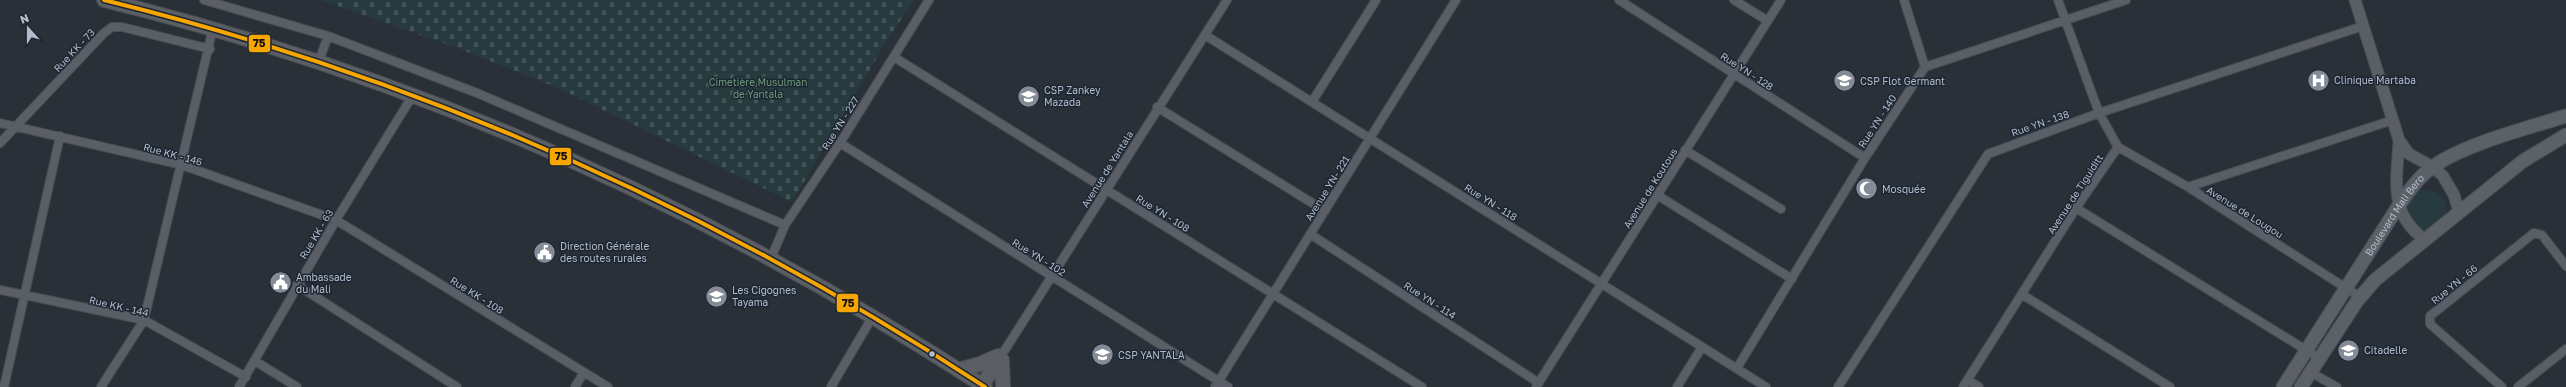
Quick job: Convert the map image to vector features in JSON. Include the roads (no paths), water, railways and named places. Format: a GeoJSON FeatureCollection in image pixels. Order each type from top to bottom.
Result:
{"type":"FeatureCollection","features":[{"type":"Feature","properties":{"kind":"highway"},"geometry":{"type":"LineString","coordinates":[[104,0],[213,28],[319,61],[416,95],[599,172],[771,258],[873,316],[983,386]]}},
{"type":"Feature","properties":{"kind":"highway"},"geometry":{"type":"LineString","coordinates":[[958,370],[980,364],[1002,355],[1003,387]]}},
{"type":"Feature","properties":{"kind":"main road","name":"Boulevard Mali Bero"},"geometry":{"type":"LineString","coordinates":[[2283,387],[2345,287],[2399,205],[2419,179],[2433,166],[2459,152],[2566,116]]}},
{"type":"Feature","properties":{"kind":"main road"},"geometry":{"type":"LineString","coordinates":[[2301,387],[2360,297],[2380,275],[2523,161],[2566,135]]}},
{"type":"Feature","properties":{"kind":"street"},"geometry":{"type":"LineString","coordinates":[[204,0],[328,36],[477,93],[785,225]]}},
{"type":"Feature","properties":{"kind":"street","name":"Rue YN - 227"},"geometry":{"type":"LineString","coordinates":[[771,258],[785,225],[840,143],[929,0]]}},
{"type":"Feature","properties":{"kind":"street","name":"Avenue de Yantala"},"geometry":{"type":"LineString","coordinates":[[983,386],[1157,108],[1227,0]]}},
{"type":"Feature","properties":{"kind":"street"},"geometry":{"type":"LineString","coordinates":[[1312,102],[1376,0]]}},
{"type":"Feature","properties":{"kind":"street","name":"Avenue YN- 221"},"geometry":{"type":"LineString","coordinates":[[1217,384],[1456,0]]}},
{"type":"Feature","properties":{"kind":"street","name":"Rue YN - 128"},"geometry":{"type":"LineString","coordinates":[[1619,0],[1865,158]]}},
{"type":"Feature","properties":{"kind":"street"},"geometry":{"type":"LineString","coordinates":[[1734,0],[1768,21]]}},
{"type":"Feature","properties":{"kind":"street","name":"Avenue de Koutous"},"geometry":{"type":"LineString","coordinates":[[1538,385],[1781,0]]}},
{"type":"Feature","properties":{"kind":"street"},"geometry":{"type":"LineString","coordinates":[[1904,0],[1925,67],[2126,0]]}},
{"type":"Feature","properties":{"kind":"street"},"geometry":{"type":"LineString","coordinates":[[2058,0],[2099,114],[2118,147]]}},
{"type":"Feature","properties":{"kind":"street"},"geometry":{"type":"LineString","coordinates":[[2355,0],[2399,140],[2399,205],[2406,224],[2425,240]]}},
{"type":"Feature","properties":{"kind":"street","name":"Rue YN - 138"},"geometry":{"type":"LineString","coordinates":[[1838,387],[1988,154],[2099,114],[2363,26]]}},
{"type":"Feature","properties":{"kind":"street","name":"Rue KK - 73"},"geometry":{"type":"LineString","coordinates":[[0,143],[104,33],[112,27],[122,27],[210,49]]}},
{"type":"Feature","properties":{"kind":"street"},"geometry":{"type":"LineString","coordinates":[[101,387],[144,320],[210,49],[213,28]]}},
{"type":"Feature","properties":{"kind":"street","name":"Rue YN - 118"},"geometry":{"type":"LineString","coordinates":[[1205,34],[1766,387]]}},
{"type":"Feature","properties":{"kind":"street"},"geometry":{"type":"LineString","coordinates":[[319,61],[328,36]]}},
{"type":"Feature","properties":{"kind":"street","name":"Rue YN - 108"},"geometry":{"type":"LineString","coordinates":[[894,57],[1422,387]]}},
{"type":"Feature","properties":{"kind":"street","name":"Rue YN - 140"},"geometry":{"type":"LineString","coordinates":[[1737,368],[1865,158],[1925,67]]}},
{"type":"Feature","properties":{"kind":"street","name":"Rue KK - 63"},"geometry":{"type":"LineString","coordinates":[[239,387],[336,220],[408,103],[416,95]]}},
{"type":"Feature","properties":{"kind":"street"},"geometry":{"type":"LineString","coordinates":[[1157,108],[1325,211]]}},
{"type":"Feature","properties":{"kind":"street"},"geometry":{"type":"LineString","coordinates":[[2188,188],[2393,120]]}},
{"type":"Feature","properties":{"kind":"street","name":"Rue KK - 146"},"geometry":{"type":"LineString","coordinates":[[0,123],[182,165],[336,220]]}},
{"type":"Feature","properties":{"kind":"street"},"geometry":{"type":"LineString","coordinates":[[4,387],[60,136]]}},
{"type":"Feature","properties":{"kind":"street"},"geometry":{"type":"LineString","coordinates":[[2399,140],[2415,159],[2433,166],[2449,186],[2459,212]]}},
{"type":"Feature","properties":{"kind":"street","name":"Rue YN - 102"},"geometry":{"type":"LineString","coordinates":[[840,143],[1051,276],[1217,384],[1228,387]]}},
{"type":"Feature","properties":{"kind":"street","name":"Avenue de Lougou"},"geometry":{"type":"LineString","coordinates":[[2118,147],[2188,188],[2360,297]]}},
{"type":"Feature","properties":{"kind":"street","name":"Avenue de Tiguiditt"},"geometry":{"type":"LineString","coordinates":[[1966,384],[2076,208],[2118,147]]}},
{"type":"Feature","properties":{"kind":"street"},"geometry":{"type":"LineString","coordinates":[[1685,150],[1781,210]]}},
{"type":"Feature","properties":{"kind":"street"},"geometry":{"type":"LineString","coordinates":[[1657,195],[1792,279]]}},
{"type":"Feature","properties":{"kind":"street"},"geometry":{"type":"LineString","coordinates":[[2076,208],[2319,358]]}},
{"type":"Feature","properties":{"kind":"street","name":"Rue KK - 108"},"geometry":{"type":"LineString","coordinates":[[336,220],[608,387]]}},
{"type":"Feature","properties":{"kind":"street","name":"Rue YN - 66"},"geometry":{"type":"LineString","coordinates":[[2502,387],[2430,324],[2430,316],[2534,233],[2542,235],[2566,266]]}},
{"type":"Feature","properties":{"kind":"street","name":"Rue YN - 114"},"geometry":{"type":"LineString","coordinates":[[1310,234],[1538,385]]}},
{"type":"Feature","properties":{"kind":"street"},"geometry":{"type":"LineString","coordinates":[[298,285],[457,387]]}},
{"type":"Feature","properties":{"kind":"street","name":"Rue KK - 144"},"geometry":{"type":"LineString","coordinates":[[0,290],[144,320],[246,377]]}},
{"type":"Feature","properties":{"kind":"street"},"geometry":{"type":"LineString","coordinates":[[2023,295],[2170,387]]}},
{"type":"Feature","properties":{"kind":"street"},"geometry":{"type":"LineString","coordinates":[[831,387],[873,316]]}},
{"type":"Feature","properties":{"kind":"street"},"geometry":{"type":"LineString","coordinates":[[1677,387],[1702,347]]}},
{"type":"Feature","properties":{"kind":"street"},"geometry":{"type":"LineString","coordinates":[[2518,387],[2566,349]]}},
{"type":"Feature","properties":{"kind":"street"},"geometry":{"type":"LineString","coordinates":[[255,361],[297,387]]}},
{"type":"Feature","properties":{"kind":"street"},"geometry":{"type":"LineString","coordinates":[[575,387],[584,372]]}},
{"type":"Feature","properties":{"kind":"street"},"geometry":{"type":"LineString","coordinates":[[2310,372],[2337,387]]}},
{"type":"Feature","properties":{"kind":"street"},"geometry":{"type":"LineString","coordinates":[[1966,384],[1979,387]]}},
{"type":"Feature","properties":{"kind":"place","name":"Clinique Martaba"},"geometry":{"type":"Point","coordinates":[2319,80]}},
{"type":"Feature","properties":{"kind":"place","name":"CSP Flot Germant"},"geometry":{"type":"Point","coordinates":[1845,81]}},
{"type":"Feature","properties":{"kind":"place","name":"CSP Zankey Mazada"},"geometry":{"type":"Point","coordinates":[1028,96]}},
{"type":"Feature","properties":{"kind":"place","name":"Mosquée"},"geometry":{"type":"Point","coordinates":[1866,189]}},
{"type":"Feature","properties":{"kind":"place","name":"Direction Générale des routes rurales"},"geometry":{"type":"Point","coordinates":[545,252]}},
{"type":"Feature","properties":{"kind":"place","name":"Ambassade du Mali"},"geometry":{"type":"Point","coordinates":[281,283]}},
{"type":"Feature","properties":{"kind":"place","name":"Les Cigognes Tayama"},"geometry":{"type":"Point","coordinates":[716,296]}},
{"type":"Feature","properties":{"kind":"place","name":"Citadelle"},"geometry":{"type":"Point","coordinates":[2349,350]}},
{"type":"Feature","properties":{"kind":"place","name":"CSP YANTALA"},"geometry":{"type":"Point","coordinates":[1103,355]}},
{"type":"Feature","properties":{"kind":"park label","name":"Cimetière Musulman de Yantala"},"geometry":{"type":"Point","coordinates":[758,88]}}]}
